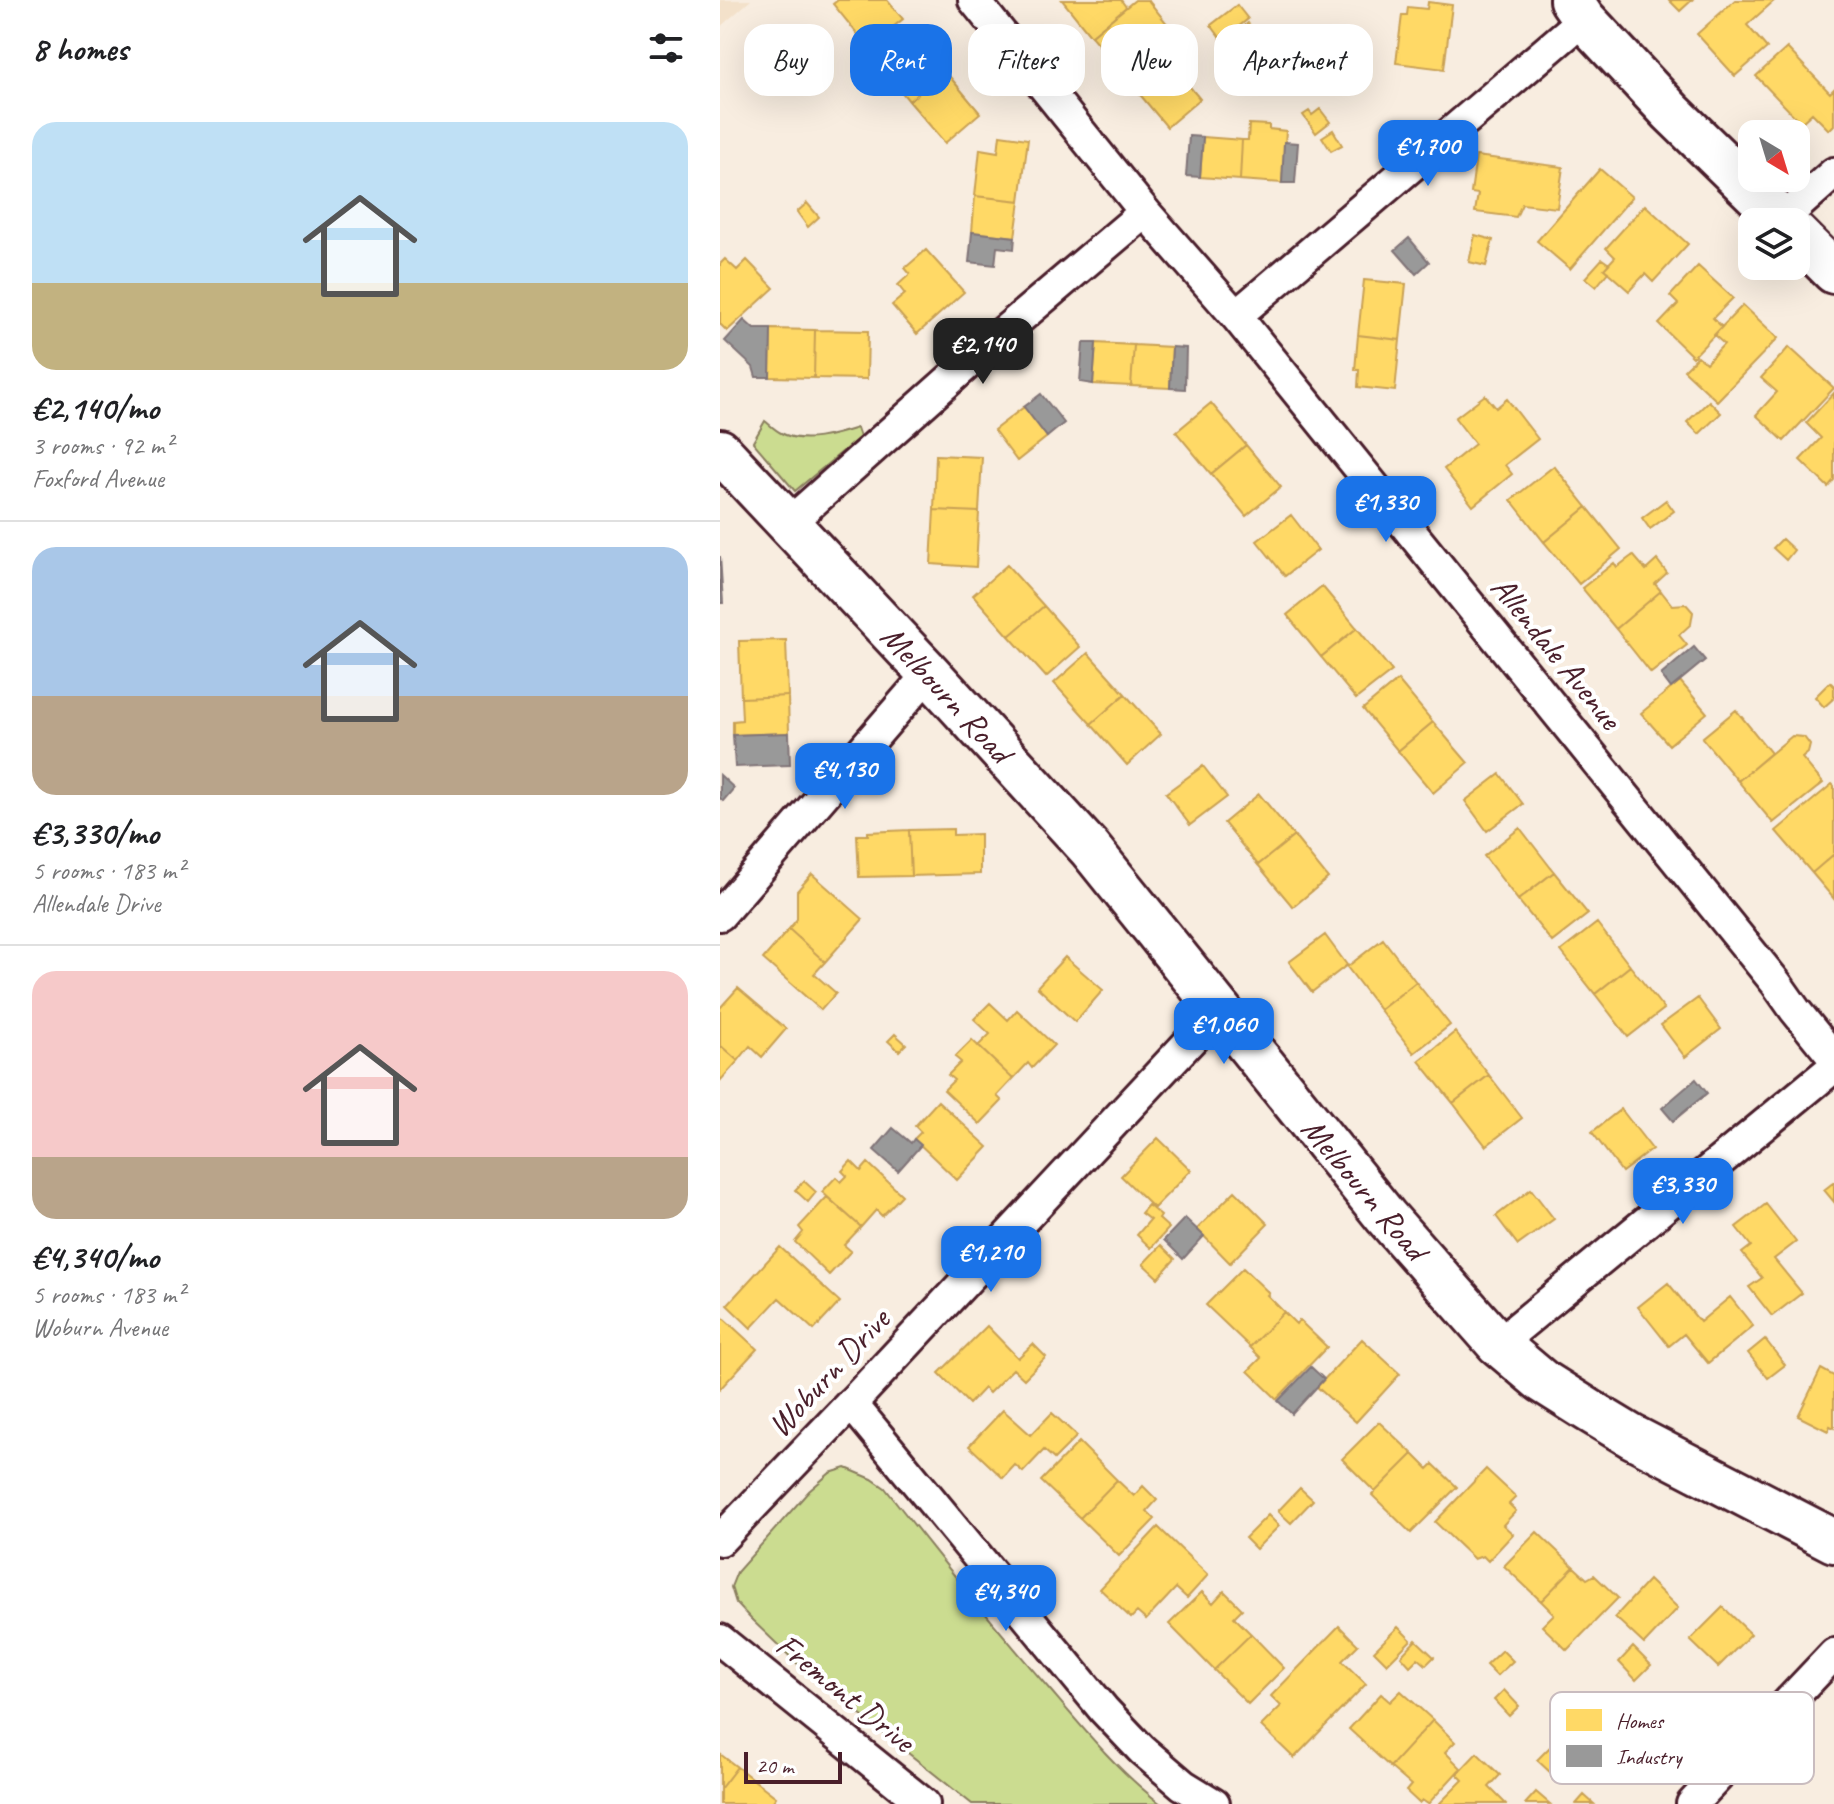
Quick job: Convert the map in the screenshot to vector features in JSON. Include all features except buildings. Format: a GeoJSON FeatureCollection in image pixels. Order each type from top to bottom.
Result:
{"type":"FeatureCollection","features":[{"type":"Feature","properties":{"kind":"street","name":"Allendale Avenue"},"geometry":{"type":"LineString","coordinates":[[974,0],[1145,212],[1236,316],[1834,1058]]}},
{"type":"Feature","properties":{"kind":"street"},"geometry":{"type":"LineString","coordinates":[[1236,316],[1578,9],[1671,112],[1770,208]]}},
{"type":"Feature","properties":{"kind":"street"},"geometry":{"type":"LineString","coordinates":[[1802,208],[1834,173]]}},
{"type":"Feature","properties":{"kind":"street"},"geometry":{"type":"LineString","coordinates":[[788,524],[990,343],[1145,212]]}},
{"type":"Feature","properties":{"kind":"street"},"geometry":{"type":"LineString","coordinates":[[1810,248],[1834,272]]}},
{"type":"Feature","properties":{"kind":"street","name":"Melbourn Road"},"geometry":{"type":"LineString","coordinates":[[720,451],[1090,849],[1386,1217],[1498,1344],[1542,1381],[1631,1436],[1834,1541]]}},
{"type":"Feature","properties":{"kind":"street"},"geometry":{"type":"LineString","coordinates":[[720,915],[929,673]]}},
{"type":"Feature","properties":{"kind":"street","name":"Woburn Drive"},"geometry":{"type":"LineString","coordinates":[[720,1540],[1220,1009]]}},
{"type":"Feature","properties":{"kind":"street"},"geometry":{"type":"LineString","coordinates":[[1498,1344],[1834,1067]]}},
{"type":"Feature","properties":{"kind":"street"},"geometry":{"type":"LineString","coordinates":[[851,1403],[1104,1710],[1142,1750],[1183,1785],[1214,1804]]}},
{"type":"Feature","properties":{"kind":"street","name":"Fremont Drive"},"geometry":{"type":"LineString","coordinates":[[720,1640],[924,1804]]}},
{"type":"Feature","properties":{"kind":"street"},"geometry":{"type":"LineString","coordinates":[[1798,1692],[1834,1654]]}},
{"type":"Feature","properties":{"kind":"street"},"geometry":{"type":"LineString","coordinates":[[1692,1804],[1711,1784]]}},
{"type":"Feature","properties":{"kind":"shaded area"},"geometry":{"type":"Polygon","coordinates":[[[720,0],[751,0],[720,27],[720,0]]]}},
{"type":"Feature","properties":{"kind":"green space"},"geometry":{"type":"Polygon","coordinates":[[[765,421],[790,437],[819,438],[857,428],[860,437],[795,491],[753,442],[765,421]]]}},
{"type":"Feature","properties":{"kind":"green space"},"geometry":{"type":"Polygon","coordinates":[[[846,1468],[885,1488],[987,1616],[1077,1721],[1117,1765],[1161,1804],[972,1804],[804,1670],[736,1603],[731,1587],[737,1572],[809,1491],[830,1473],[846,1468]]]}}]}
